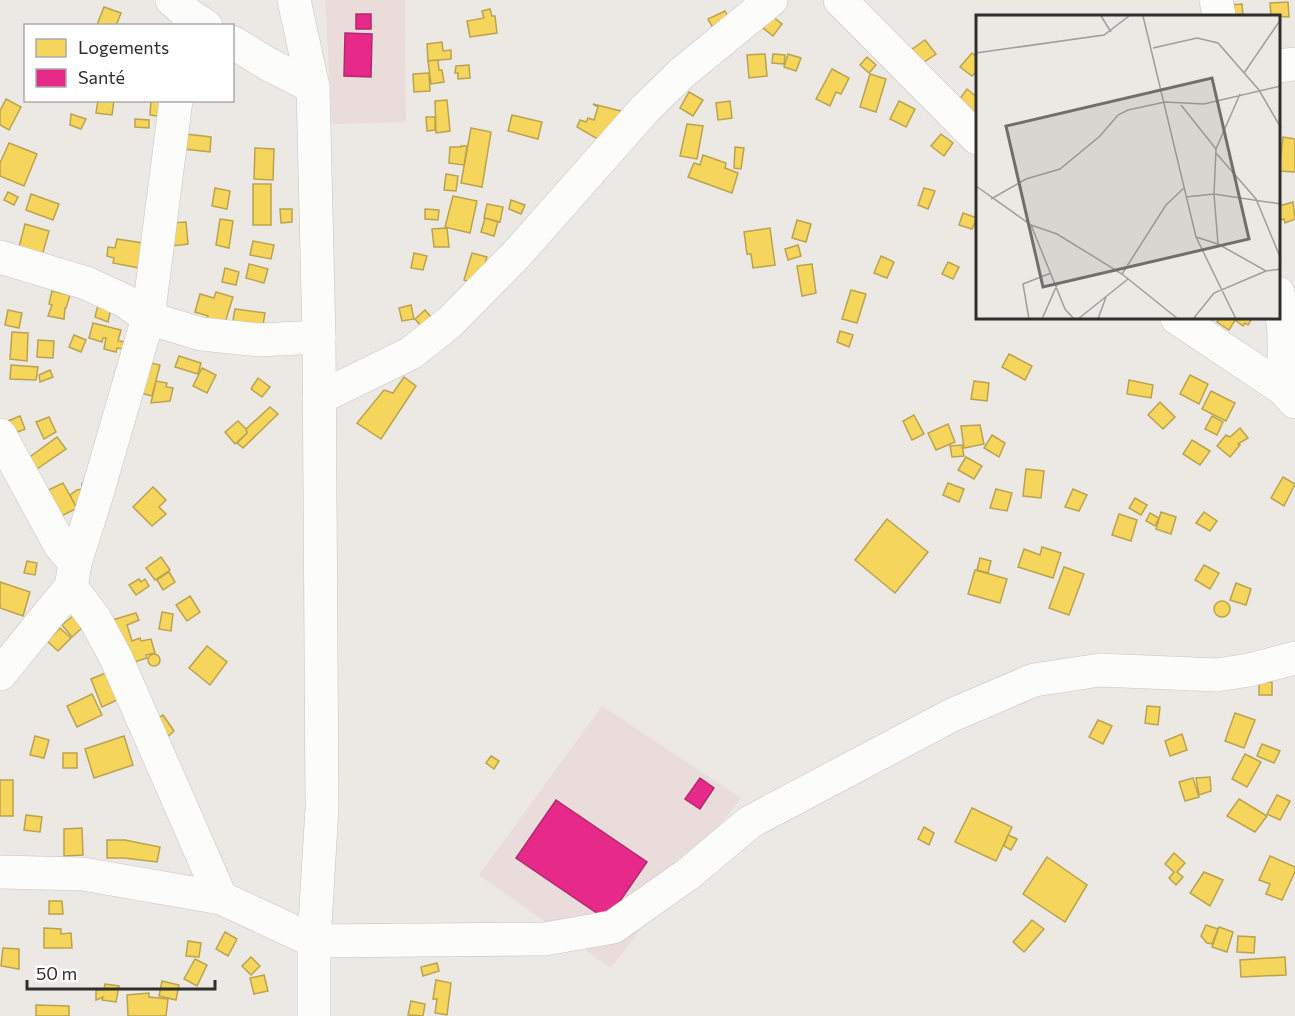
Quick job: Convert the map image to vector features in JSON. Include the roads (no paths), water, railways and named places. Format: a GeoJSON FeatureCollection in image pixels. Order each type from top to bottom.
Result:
{"type":"FeatureCollection","features":[{"type":"Feature","properties":{"kind":"street"},"geometry":{"type":"LineString","coordinates":[[294,0],[313,87],[319,337],[321,808],[314,940],[314,1016]]}},
{"type":"Feature","properties":{"kind":"street"},"geometry":{"type":"LineString","coordinates":[[319,398],[411,353],[450,322],[516,255],[646,108],[682,73],[771,0]]}},
{"type":"Feature","properties":{"kind":"street"},"geometry":{"type":"LineString","coordinates":[[840,0],[976,137]]}},
{"type":"Feature","properties":{"kind":"street"},"geometry":{"type":"LineString","coordinates":[[1216,0],[1219,15]]}},
{"type":"Feature","properties":{"kind":"street"},"geometry":{"type":"LineString","coordinates":[[234,43],[313,87]]}},
{"type":"Feature","properties":{"kind":"street"},"geometry":{"type":"LineString","coordinates":[[1280,66],[1295,64]]}},
{"type":"Feature","properties":{"kind":"street"},"geometry":{"type":"LineString","coordinates":[[0,674],[73,575],[148,318],[176,102]]}},
{"type":"Feature","properties":{"kind":"street"},"geometry":{"type":"LineString","coordinates":[[0,257],[86,283],[125,301],[148,318],[201,334],[259,340],[319,337]]}},
{"type":"Feature","properties":{"kind":"street"},"geometry":{"type":"LineString","coordinates":[[1280,300],[1283,311],[1288,395]]}},
{"type":"Feature","properties":{"kind":"street"},"geometry":{"type":"LineString","coordinates":[[1180,320],[1288,395]]}},
{"type":"Feature","properties":{"kind":"street"},"geometry":{"type":"LineString","coordinates":[[0,435],[60,545],[116,658],[221,898]]}},
{"type":"Feature","properties":{"kind":"street"},"geometry":{"type":"LineString","coordinates":[[0,872],[83,874],[221,898],[314,940],[544,939],[613,927],[688,874],[750,822],[952,715],[1034,680],[1100,670],[1218,675],[1249,670],[1295,658]]}}]}
